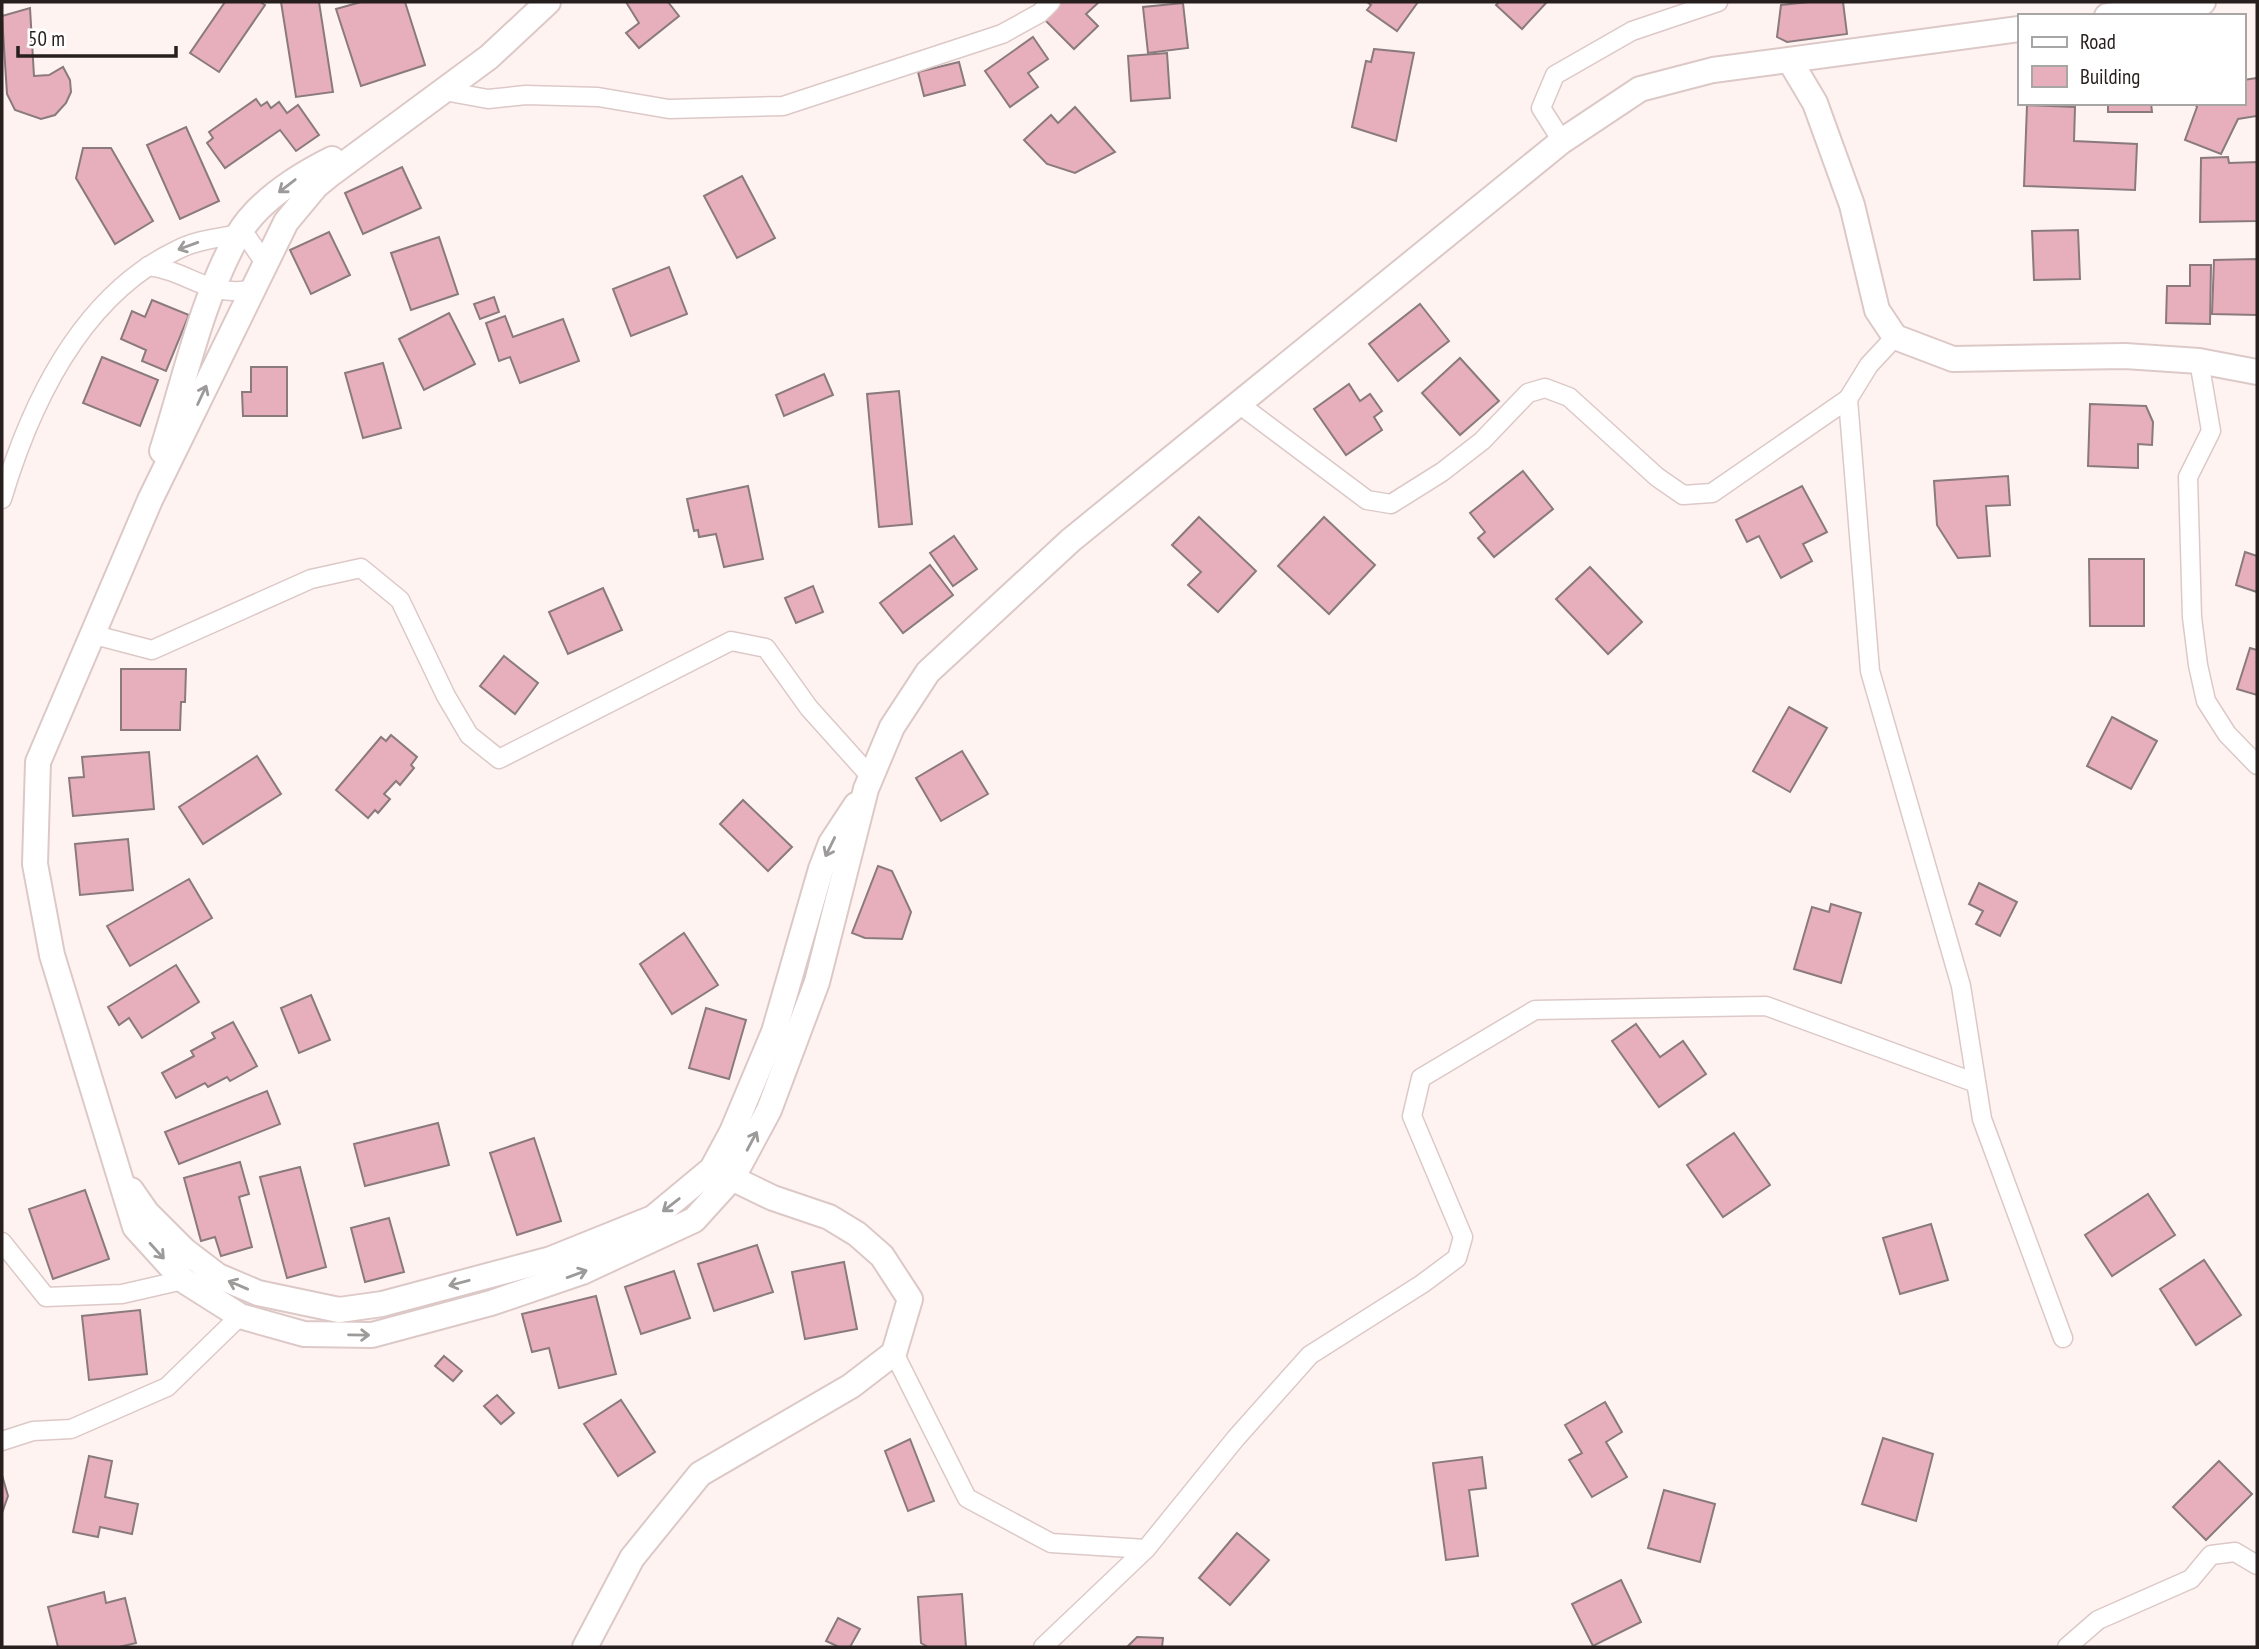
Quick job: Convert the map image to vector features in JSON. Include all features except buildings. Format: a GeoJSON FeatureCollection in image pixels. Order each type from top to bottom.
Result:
{"type":"FeatureCollection","features":[{"type":"Feature","properties":{"kind":"main road"},"geometry":{"type":"LineString","coordinates":[[548,2],[489,57],[316,186],[286,222],[150,500],[90,634],[38,762],[35,864],[52,956],[135,1227],[183,1280],[240,1316],[304,1334],[372,1335],[491,1303],[582,1272],[694,1220],[722,1173],[769,1110],[817,982],[869,783],[892,727],[928,672],[1071,540],[1562,141],[1640,89],[1713,70],[2018,29]]}},
{"type":"Feature","properties":{"kind":"main road"},"geometry":{"type":"LineString","coordinates":[[2121,14],[2203,2]]}},
{"type":"Feature","properties":{"kind":"main road"},"geometry":{"type":"LineString","coordinates":[[1790,61],[1815,103],[1852,205],[1877,310],[1895,337],[1953,359],[2125,356],[2199,361],[2257,372]]}},
{"type":"Feature","properties":{"kind":"main road"},"geometry":{"type":"LineString","coordinates":[[150,500],[159,459],[213,290],[239,234],[267,203],[299,176],[389,130]]}},
{"type":"Feature","properties":{"kind":"main road"},"geometry":{"type":"LineString","coordinates":[[116,1169],[147,1213],[184,1250],[218,1276],[258,1293],[339,1310],[382,1304],[551,1259],[653,1219],[722,1173]]}},
{"type":"Feature","properties":{"kind":"main road"},"geometry":{"type":"LineString","coordinates":[[585,1647],[632,1558],[700,1474],[850,1386],[894,1353],[910,1299],[882,1256],[857,1234],[829,1217],[773,1198],[722,1173]]}},
{"type":"Feature","properties":{"kind":"street"},"geometry":{"type":"LineString","coordinates":[[444,91],[488,99],[526,95],[598,97],[669,109],[783,106],[1002,34],[1040,13],[1051,2]]}},
{"type":"Feature","properties":{"kind":"street"},"geometry":{"type":"LineString","coordinates":[[1562,141],[1541,108],[1555,75],[1632,31],[1710,2]]}},
{"type":"Feature","properties":{"kind":"street"},"geometry":{"type":"LineString","coordinates":[[2,499],[28,421],[54,370],[117,288],[148,266],[197,242],[239,234],[247,237],[265,263]]}},
{"type":"Feature","properties":{"kind":"street"},"geometry":{"type":"LineString","coordinates":[[148,266],[173,271],[213,290],[251,290]]}},
{"type":"Feature","properties":{"kind":"street"},"geometry":{"type":"LineString","coordinates":[[1239,404],[1367,500],[1391,503],[1441,472],[1482,441],[1528,393],[1545,388],[1569,397],[1657,477],[1684,495],[1712,492],[1728,483],[1848,399],[1869,365],[1895,337]]}},
{"type":"Feature","properties":{"kind":"street"},"geometry":{"type":"LineString","coordinates":[[2199,361],[2211,430],[2188,477],[2192,617],[2198,665],[2206,701],[2227,734],[2257,765]]}},
{"type":"Feature","properties":{"kind":"street"},"geometry":{"type":"LineString","coordinates":[[1848,399],[1870,671],[1961,986],[1982,1119],[2063,1338]]}},
{"type":"Feature","properties":{"kind":"street"},"geometry":{"type":"LineString","coordinates":[[90,634],[152,650],[311,579],[360,568],[400,600],[446,696],[469,735],[499,759],[731,641],[766,648],[809,708],[869,783]]}},
{"type":"Feature","properties":{"kind":"street"},"geometry":{"type":"LineString","coordinates":[[1043,1647],[1146,1549],[1236,1438],[1310,1355],[1422,1284],[1457,1258],[1463,1237],[1412,1116],[1421,1078],[1535,1010],[1766,1006],[1976,1083]]}},
{"type":"Feature","properties":{"kind":"street"},"geometry":{"type":"LineString","coordinates":[[2,1242],[46,1297],[122,1294],[183,1280]]}},
{"type":"Feature","properties":{"kind":"street"},"geometry":{"type":"LineString","coordinates":[[2,1441],[33,1431],[71,1429],[167,1387],[240,1316]]}},
{"type":"Feature","properties":{"kind":"street"},"geometry":{"type":"LineString","coordinates":[[894,1353],[967,1498],[1051,1543],[1146,1549]]}},
{"type":"Feature","properties":{"kind":"street"},"geometry":{"type":"LineString","coordinates":[[2067,1647],[2098,1620],[2191,1579],[2211,1555],[2235,1552],[2257,1565]]}}]}
